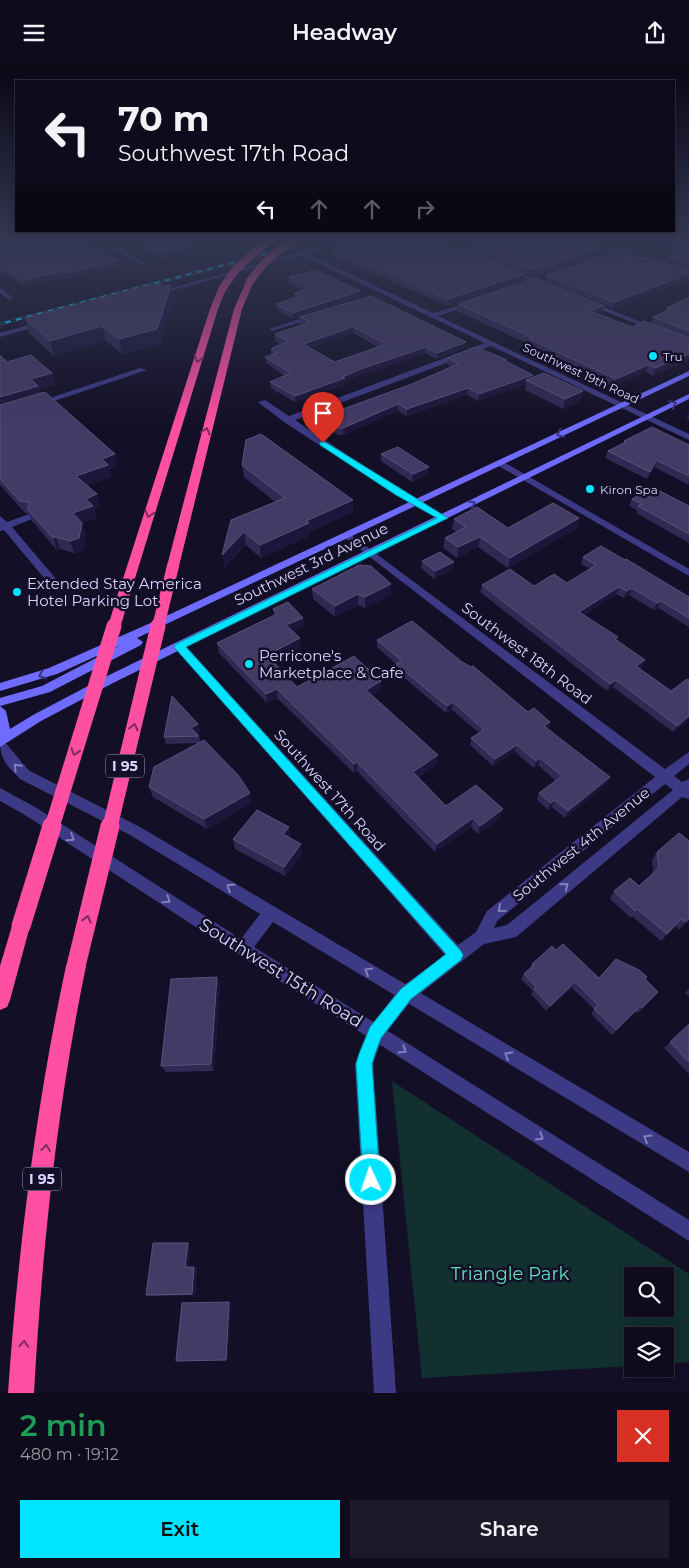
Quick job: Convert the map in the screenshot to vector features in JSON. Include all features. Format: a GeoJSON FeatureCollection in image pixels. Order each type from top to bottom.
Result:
{"type":"FeatureCollection","features":[{"type":"Feature","properties":{"kind":"highway"},"geometry":{"type":"LineString","coordinates":[[0,1000],[21,925],[217,302]]}},
{"type":"Feature","properties":{"kind":"highway","name":"I 95"},"geometry":{"type":"LineString","coordinates":[[21,1393],[26,1314],[54,1079],[64,1021],[173,566],[241,302]]}},
{"type":"Feature","properties":{"kind":"main road","name":"Southwest 3rd Avenue"},"geometry":{"type":"LineString","coordinates":[[0,687],[53,671],[168,621],[689,373]]}},
{"type":"Feature","properties":{"kind":"main road","name":"Southwest 3rd Avenue"},"geometry":{"type":"LineString","coordinates":[[2,741],[49,711],[689,396]]}},
{"type":"Feature","properties":{"kind":"main road","name":"Southwest 3rd Avenue"},"geometry":{"type":"LineString","coordinates":[[0,702],[46,689],[137,642],[168,621]]}},
{"type":"Feature","properties":{"kind":"main road"},"geometry":{"type":"LineString","coordinates":[[0,711],[3,718],[2,741]]}},
{"type":"Feature","properties":{"kind":"street","name":"Southwest 19th Road"},"geometry":{"type":"LineString","coordinates":[[406,302],[689,437]]}},
{"type":"Feature","properties":{"kind":"street"},"geometry":{"type":"LineString","coordinates":[[433,315],[471,302]]}},
{"type":"Feature","properties":{"kind":"street"},"geometry":{"type":"LineString","coordinates":[[586,302],[662,332]]}},
{"type":"Feature","properties":{"kind":"street"},"geometry":{"type":"LineString","coordinates":[[272,329],[322,314]]}},
{"type":"Feature","properties":{"kind":"street"},"geometry":{"type":"LineString","coordinates":[[0,335],[54,320]]}},
{"type":"Feature","properties":{"kind":"street"},"geometry":{"type":"LineString","coordinates":[[287,420],[491,343]]}},
{"type":"Feature","properties":{"kind":"street"},"geometry":{"type":"LineString","coordinates":[[27,407],[143,369]]}},
{"type":"Feature","properties":{"kind":"street"},"geometry":{"type":"LineString","coordinates":[[262,402],[287,420],[443,518]]}},
{"type":"Feature","properties":{"kind":"street"},"geometry":{"type":"LineString","coordinates":[[500,463],[689,573]]}},
{"type":"Feature","properties":{"kind":"street"},"geometry":{"type":"LineString","coordinates":[[28,517],[2,524],[58,588]]}},
{"type":"Feature","properties":{"kind":"street","name":"Southwest 18th Road"},"geometry":{"type":"LineString","coordinates":[[347,535],[665,777],[687,789]]}},
{"type":"Feature","properties":{"kind":"street","name":"Southwest 17th Road"},"geometry":{"type":"LineString","coordinates":[[180,647],[456,955]]}},
{"type":"Feature","properties":{"kind":"street"},"geometry":{"type":"LineString","coordinates":[[2,741],[11,761],[24,775],[135,831],[689,1163]]}},
{"type":"Feature","properties":{"kind":"street","name":"Southwest 4th Avenue"},"geometry":{"type":"LineString","coordinates":[[481,937],[492,916],[689,757]]}},
{"type":"Feature","properties":{"kind":"street","name":"Southwest 4th Avenue"},"geometry":{"type":"LineString","coordinates":[[384,1393],[364,1064],[376,1033],[406,994],[481,937],[511,932],[687,789]]}},
{"type":"Feature","properties":{"kind":"street","name":"Southwest 15th Road"},"geometry":{"type":"LineString","coordinates":[[0,794],[30,811],[243,949],[689,1231]]}},
{"type":"Feature","properties":{"kind":"street"},"geometry":{"type":"LineString","coordinates":[[243,949],[271,912]]}},
{"type":"Feature","properties":{"kind":"green space","name":"Triangle Park"},"geometry":{"type":"Polygon","coordinates":[[[392,1081],[689,1274],[689,1362],[674,1363],[674,1327],[624,1327],[624,1366],[422,1378],[392,1081]]]}},
{"type":"Feature","properties":{"kind":"building"},"geometry":{"type":"Polygon","coordinates":[[[85,302],[166,302],[157,329],[119,339],[102,326],[50,341],[25,318],[85,302]]]}},
{"type":"Feature","properties":{"kind":"building"},"geometry":{"type":"Polygon","coordinates":[[[282,302],[326,302],[292,313],[276,304],[282,302]]]}},
{"type":"Feature","properties":{"kind":"building"},"geometry":{"type":"Polygon","coordinates":[[[351,302],[383,302],[466,342],[437,353],[425,347],[361,369],[342,377],[345,378],[295,396],[270,382],[291,373],[265,357],[277,353],[271,349],[274,347],[288,342],[275,334],[310,322],[300,317],[351,302]],[[353,327],[303,344],[335,362],[386,344],[353,327]]]}},
{"type":"Feature","properties":{"kind":"building"},"geometry":{"type":"Polygon","coordinates":[[[464,302],[594,302],[604,306],[590,311],[632,327],[644,321],[689,338],[689,354],[655,368],[648,365],[616,379],[458,304],[464,302]]]}},
{"type":"Feature","properties":{"kind":"building"},"geometry":{"type":"Polygon","coordinates":[[[679,302],[689,302],[689,331],[653,317],[670,309],[667,308],[679,302]]]}},
{"type":"Feature","properties":{"kind":"building"},"geometry":{"type":"Polygon","coordinates":[[[476,347],[507,360],[505,361],[533,375],[479,394],[468,388],[407,409],[398,404],[343,428],[338,428],[321,417],[412,384],[458,364],[448,358],[476,347]]]}},
{"type":"Feature","properties":{"kind":"building"},"geometry":{"type":"Polygon","coordinates":[[[0,355],[7,362],[31,355],[52,373],[31,379],[38,386],[0,397],[0,355]]]}},
{"type":"Feature","properties":{"kind":"building"},"geometry":{"type":"Polygon","coordinates":[[[544,373],[583,391],[565,399],[526,380],[544,373]]]}},
{"type":"Feature","properties":{"kind":"building"},"geometry":{"type":"Polygon","coordinates":[[[45,392],[115,454],[102,459],[108,465],[76,476],[97,494],[86,499],[93,506],[73,513],[82,523],[79,538],[70,541],[56,537],[53,538],[27,509],[29,502],[20,501],[0,479],[0,405],[45,392]]]}},
{"type":"Feature","properties":{"kind":"building"},"geometry":{"type":"Polygon","coordinates":[[[652,427],[689,445],[689,476],[656,460],[650,472],[608,451],[652,427]]]}},
{"type":"Feature","properties":{"kind":"building"},"geometry":{"type":"Polygon","coordinates":[[[261,434],[353,500],[306,521],[309,523],[260,545],[244,532],[222,555],[231,520],[285,498],[242,465],[246,440],[261,434]]]}},
{"type":"Feature","properties":{"kind":"building"},"geometry":{"type":"Polygon","coordinates":[[[398,447],[429,467],[413,474],[381,454],[398,447]]]}},
{"type":"Feature","properties":{"kind":"building"},"geometry":{"type":"Polygon","coordinates":[[[652,487],[689,506],[689,534],[638,506],[642,504],[632,499],[652,487]]]}},
{"type":"Feature","properties":{"kind":"building"},"geometry":{"type":"Polygon","coordinates":[[[553,503],[579,518],[510,558],[480,537],[458,547],[445,538],[466,527],[454,519],[477,507],[508,528],[553,503]]]}},
{"type":"Feature","properties":{"kind":"building"},"geometry":{"type":"Polygon","coordinates":[[[601,546],[689,597],[689,618],[661,601],[657,603],[632,588],[627,591],[619,587],[579,612],[618,637],[615,639],[645,660],[636,666],[671,691],[687,679],[689,680],[689,716],[677,726],[616,680],[610,684],[482,585],[510,569],[534,586],[554,574],[567,583],[596,565],[583,557],[601,546]]]}},
{"type":"Feature","properties":{"kind":"building"},"geometry":{"type":"Polygon","coordinates":[[[440,552],[454,562],[435,571],[422,561],[440,552]]]}},
{"type":"Feature","properties":{"kind":"building"},"geometry":{"type":"Polygon","coordinates":[[[359,565],[371,566],[391,584],[365,597],[358,594],[335,606],[312,589],[359,565]]]}},
{"type":"Feature","properties":{"kind":"building"},"geometry":{"type":"Polygon","coordinates":[[[288,602],[303,618],[286,625],[300,638],[267,655],[297,687],[354,656],[381,681],[366,690],[438,755],[413,772],[446,806],[476,785],[503,809],[480,826],[473,818],[437,844],[357,762],[354,764],[277,689],[266,694],[217,643],[277,614],[273,609],[288,602]]]}},
{"type":"Feature","properties":{"kind":"building"},"geometry":{"type":"Polygon","coordinates":[[[412,621],[462,662],[471,667],[473,666],[528,712],[534,708],[550,722],[544,726],[610,777],[568,811],[555,800],[551,803],[539,793],[562,776],[540,758],[536,761],[517,745],[495,759],[471,738],[484,730],[453,702],[447,706],[396,664],[402,661],[377,640],[412,621]]]}},
{"type":"Feature","properties":{"kind":"building"},"geometry":{"type":"Polygon","coordinates":[[[172,696],[198,724],[191,728],[199,736],[164,737],[172,696]]]}},
{"type":"Feature","properties":{"kind":"building"},"geometry":{"type":"Polygon","coordinates":[[[204,740],[238,775],[250,793],[204,819],[149,787],[154,767],[204,740]]]}},
{"type":"Feature","properties":{"kind":"building"},"geometry":{"type":"Polygon","coordinates":[[[257,810],[289,827],[283,834],[301,844],[284,867],[233,839],[257,810]]]}},
{"type":"Feature","properties":{"kind":"building"},"geometry":{"type":"Polygon","coordinates":[[[679,833],[689,841],[689,919],[685,922],[681,919],[667,934],[637,909],[635,911],[614,891],[630,878],[639,886],[659,868],[657,852],[679,833]]]}},
{"type":"Feature","properties":{"kind":"building"},"geometry":{"type":"Polygon","coordinates":[[[563,944],[599,978],[616,959],[639,970],[658,992],[642,1008],[640,1006],[616,1030],[594,1009],[598,1005],[575,982],[550,1006],[534,989],[536,987],[524,974],[552,946],[556,950],[563,944]]]}},
{"type":"Feature","properties":{"kind":"building"},"geometry":{"type":"Polygon","coordinates":[[[217,977],[211,1064],[161,1066],[171,979],[217,977]]]}},
{"type":"Feature","properties":{"kind":"building"},"geometry":{"type":"Polygon","coordinates":[[[689,1024],[689,1062],[670,1042],[689,1024]]]}},
{"type":"Feature","properties":{"kind":"building"},"geometry":{"type":"Polygon","coordinates":[[[153,1243],[188,1243],[185,1267],[194,1267],[192,1294],[146,1295],[153,1243]]]}},
{"type":"Feature","properties":{"kind":"building"},"geometry":{"type":"Polygon","coordinates":[[[229,1302],[226,1360],[176,1361],[182,1303],[229,1302]]]}},
{"type":"Feature","properties":{"kind":"railway"},"geometry":{"type":"LineString","coordinates":[[0,324],[84,302]]}},
{"type":"Feature","properties":{"kind":"place","name":"Tru"},"geometry":{"type":"Point","coordinates":[653,356]}},
{"type":"Feature","properties":{"kind":"place","name":"Kiron Spa"},"geometry":{"type":"Point","coordinates":[590,489]}},
{"type":"Feature","properties":{"kind":"place","name":"Extended Stay America Hotel Parking Lot"},"geometry":{"type":"Point","coordinates":[17,592]}},
{"type":"Feature","properties":{"kind":"place","name":"Perricone's Marketplace & Cafe"},"geometry":{"type":"Point","coordinates":[249,664]}},
{"type":"Feature","properties":{"kind":"route"},"geometry":{"type":"LineString","coordinates":[[323,443],[399,493],[443,518],[180,647],[456,955],[406,994],[376,1033],[367,1054],[364,1064],[371,1180]]}}]}
